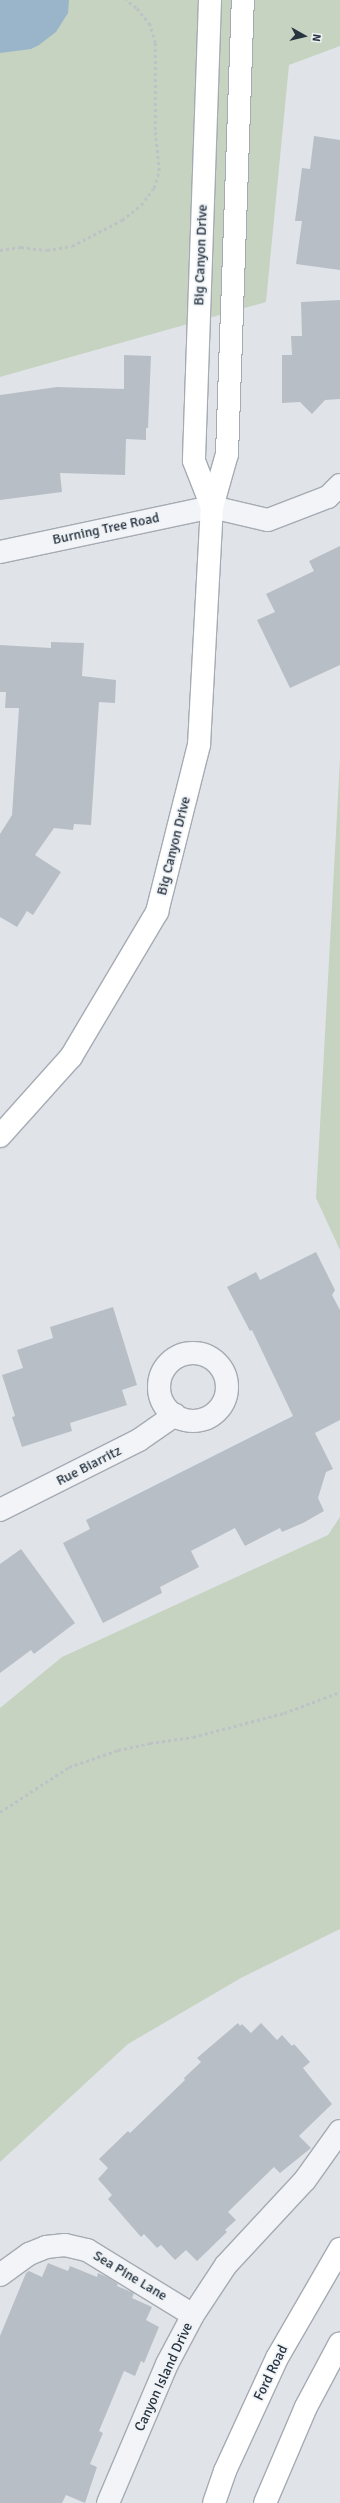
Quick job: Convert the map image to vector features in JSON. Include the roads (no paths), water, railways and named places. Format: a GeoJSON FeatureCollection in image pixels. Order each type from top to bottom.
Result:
{"type":"FeatureCollection","features":[{"type":"Feature","properties":{"kind":"street","name":"Big Canyon Drive"},"geometry":{"type":"LineString","coordinates":[[210,0],[194,461],[212,506]]}},
{"type":"Feature","properties":{"kind":"street","name":"Big Canyon Drive"},"geometry":{"type":"LineString","coordinates":[[0,1136],[71,1057],[157,912],[199,745],[212,506],[227,454],[243,0]]}},
{"type":"Feature","properties":{"kind":"street"},"geometry":{"type":"LineString","coordinates":[[212,506],[268,520],[328,497],[340,485]]}},
{"type":"Feature","properties":{"kind":"street","name":"Burning Tree Road"},"geometry":{"type":"LineString","coordinates":[[0,552],[212,506]]}},
{"type":"Feature","properties":{"kind":"street","name":"Rue Biarritz"},"geometry":{"type":"LineString","coordinates":[[0,1510],[139,1440],[175,1415]]}},
{"type":"Feature","properties":{"kind":"street","name":"Canyon Island Drive"},"geometry":{"type":"LineString","coordinates":[[108,2503],[167,2364],[193,2315],[226,2265],[305,2180],[340,2130]]}},
{"type":"Feature","properties":{"kind":"street","name":"Sea Pine Lane"},"geometry":{"type":"LineString","coordinates":[[0,2275],[28,2254],[46,2247],[65,2245],[87,2250],[193,2315]]}},
{"type":"Feature","properties":{"kind":"street","name":"Ford Road"},"geometry":{"type":"LineString","coordinates":[[214,2503],[225,2471],[277,2358],[340,2249]]}},
{"type":"Feature","properties":{"kind":"street"},"geometry":{"type":"LineString","coordinates":[[264,2503],[306,2407],[340,2343]]}},
{"type":"Feature","properties":{"kind":"water"},"geometry":{"type":"Polygon","coordinates":[[[0,0],[69,0],[68,13],[56,32],[39,45],[31,49],[0,53],[0,0]]]}}]}
